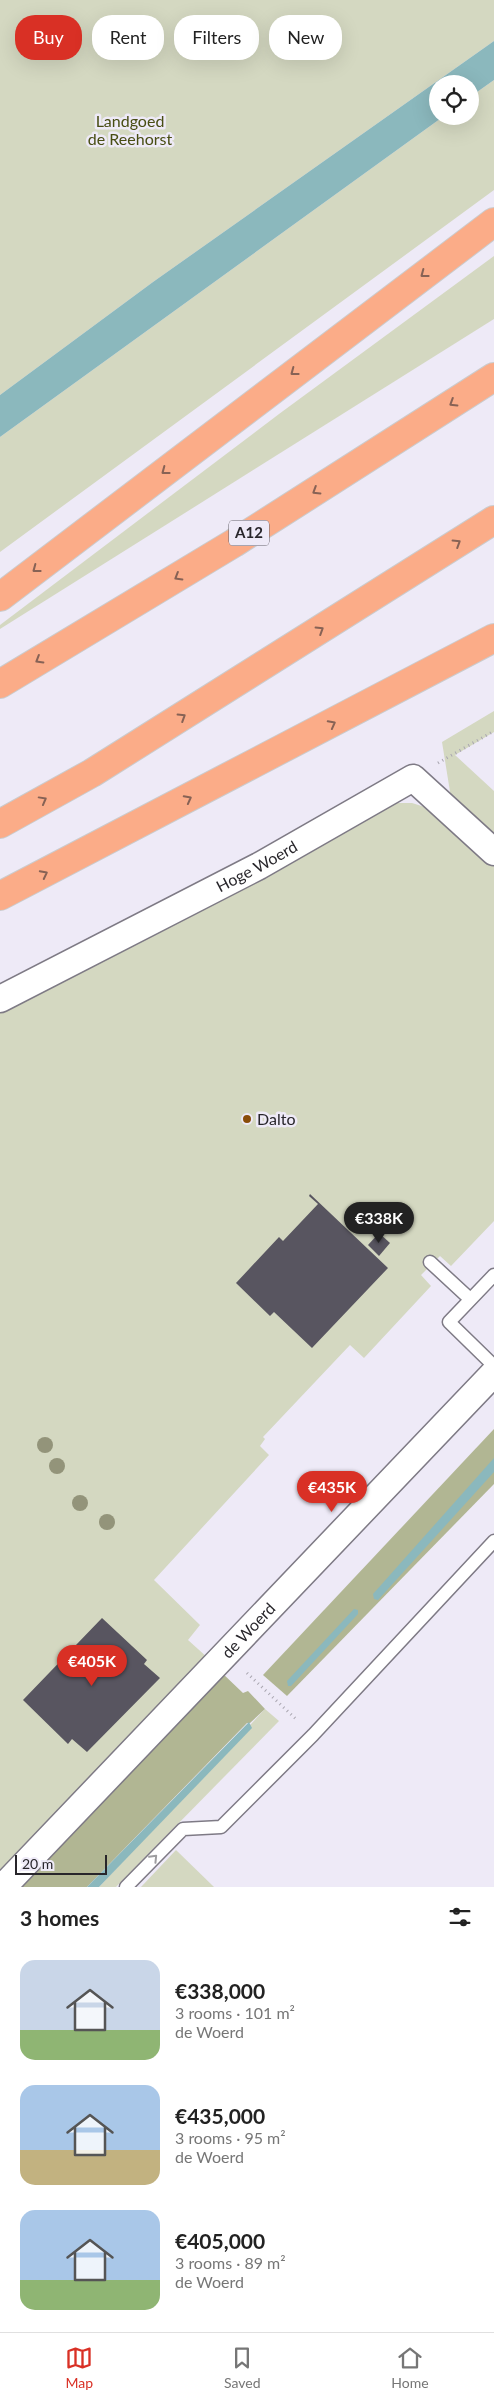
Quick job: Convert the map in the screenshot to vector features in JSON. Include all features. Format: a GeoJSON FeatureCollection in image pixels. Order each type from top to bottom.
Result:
{"type":"FeatureCollection","features":[{"type":"Feature","properties":{"kind":"highway"},"geometry":{"type":"LineString","coordinates":[[0,597],[494,222]]}},
{"type":"Feature","properties":{"kind":"highway","name":"A12"},"geometry":{"type":"LineString","coordinates":[[0,684],[234,543],[494,377]]}},
{"type":"Feature","properties":{"kind":"highway"},"geometry":{"type":"LineString","coordinates":[[0,824],[92,773],[494,520]]}},
{"type":"Feature","properties":{"kind":"highway"},"geometry":{"type":"LineString","coordinates":[[0,896],[494,638]]}},
{"type":"Feature","properties":{"kind":"street"},"geometry":{"type":"LineString","coordinates":[[412,778],[494,852]]}},
{"type":"Feature","properties":{"kind":"street","name":"Hoge Woerd"},"geometry":{"type":"LineString","coordinates":[[0,999],[259,866],[412,778]]}},
{"type":"Feature","properties":{"kind":"street","name":"de Woerd"},"geometry":{"type":"LineString","coordinates":[[3,1887],[494,1373]]}},
{"type":"Feature","properties":{"kind":"lane"},"geometry":{"type":"LineString","coordinates":[[430,1262],[470,1299]]}},
{"type":"Feature","properties":{"kind":"lane"},"geometry":{"type":"LineString","coordinates":[[494,1275],[449,1322],[494,1366]]}},
{"type":"Feature","properties":{"kind":"lane"},"geometry":{"type":"LineString","coordinates":[[126,1887],[183,1828],[221,1827],[313,1736],[494,1541]]}},
{"type":"Feature","properties":{"kind":"path"},"geometry":{"type":"LineString","coordinates":[[412,778],[494,731]]}},
{"type":"Feature","properties":{"kind":"path"},"geometry":{"type":"LineString","coordinates":[[226,1654],[313,1736]]}},
{"type":"Feature","properties":{"kind":"green space","name":"Landgoed de Reehorst"},"geometry":{"type":"Polygon","coordinates":[[[0,0],[494,0],[494,41],[446,75],[429,75],[429,87],[153,282],[0,395],[0,0]]]}},
{"type":"Feature","properties":{"kind":"green space"},"geometry":{"type":"Polygon","coordinates":[[[494,80],[494,190],[0,552],[0,437],[432,125],[479,125],[479,91],[494,80]]]}},
{"type":"Feature","properties":{"kind":"green space"},"geometry":{"type":"Polygon","coordinates":[[[494,256],[494,319],[0,629],[0,625],[279,414],[494,256]]]}},
{"type":"Feature","properties":{"kind":"green space"},"geometry":{"type":"Polygon","coordinates":[[[494,711],[494,732],[455,755],[494,791],[494,842],[452,804],[442,742],[494,711]]]}},
{"type":"Feature","properties":{"kind":"green space","name":"Dalto"},"geometry":{"type":"Polygon","coordinates":[[[395,803],[412,803],[431,809],[494,861],[494,1221],[451,1266],[440,1256],[421,1275],[431,1286],[364,1358],[350,1345],[263,1437],[265,1439],[260,1446],[269,1455],[154,1580],[200,1625],[188,1640],[208,1658],[0,1877],[0,1008],[395,803]]]}},
{"type":"Feature","properties":{"kind":"green space"},"geometry":{"type":"Polygon","coordinates":[[[494,1429],[494,1484],[287,1696],[263,1675],[494,1429]]]}},
{"type":"Feature","properties":{"kind":"green space"},"geometry":{"type":"Polygon","coordinates":[[[221,1672],[243,1693],[248,1691],[265,1709],[250,1723],[247,1723],[87,1887],[18,1887],[221,1672]]]}},
{"type":"Feature","properties":{"kind":"green space"},"geometry":{"type":"Polygon","coordinates":[[[265,1709],[279,1721],[116,1887],[99,1887],[265,1709]]]}},
{"type":"Feature","properties":{"kind":"green space"},"geometry":{"type":"Polygon","coordinates":[[[176,1850],[214,1887],[141,1887],[176,1850]]]}},
{"type":"Feature","properties":{"kind":"water"},"geometry":{"type":"Polygon","coordinates":[[[494,41],[494,80],[479,91],[479,75],[446,75],[494,41]]]}},
{"type":"Feature","properties":{"kind":"water"},"geometry":{"type":"Polygon","coordinates":[[[429,87],[429,125],[432,125],[0,437],[0,395],[153,282],[429,87]]]}},
{"type":"Feature","properties":{"kind":"water"},"geometry":{"type":"Polygon","coordinates":[[[494,1458],[494,1472],[378,1600],[374,1599],[373,1594],[494,1458]]]}},
{"type":"Feature","properties":{"kind":"water"},"geometry":{"type":"Polygon","coordinates":[[[354,1609],[358,1610],[358,1614],[291,1686],[288,1686],[287,1681],[354,1609]]]}},
{"type":"Feature","properties":{"kind":"water"},"geometry":{"type":"Polygon","coordinates":[[[249,1722],[252,1728],[99,1887],[87,1887],[249,1722]]]}},
{"type":"Feature","properties":{"kind":"building"},"geometry":{"type":"Polygon","coordinates":[[[310,1194],[388,1268],[312,1348],[274,1312],[270,1316],[236,1283],[279,1237],[283,1241],[318,1204],[309,1196],[310,1194]]]}},
{"type":"Feature","properties":{"kind":"building"},"geometry":{"type":"Polygon","coordinates":[[[379,1233],[390,1243],[379,1256],[368,1245],[379,1233]]]}},
{"type":"Feature","properties":{"kind":"building"},"geometry":{"type":"Polygon","coordinates":[[[102,1618],[147,1660],[144,1664],[160,1678],[87,1752],[72,1739],[68,1744],[23,1700],[102,1618]]]}},
{"type":"Feature","properties":{"kind":"place","name":"Dalto"},"geometry":{"type":"Point","coordinates":[247,1119]}}]}
